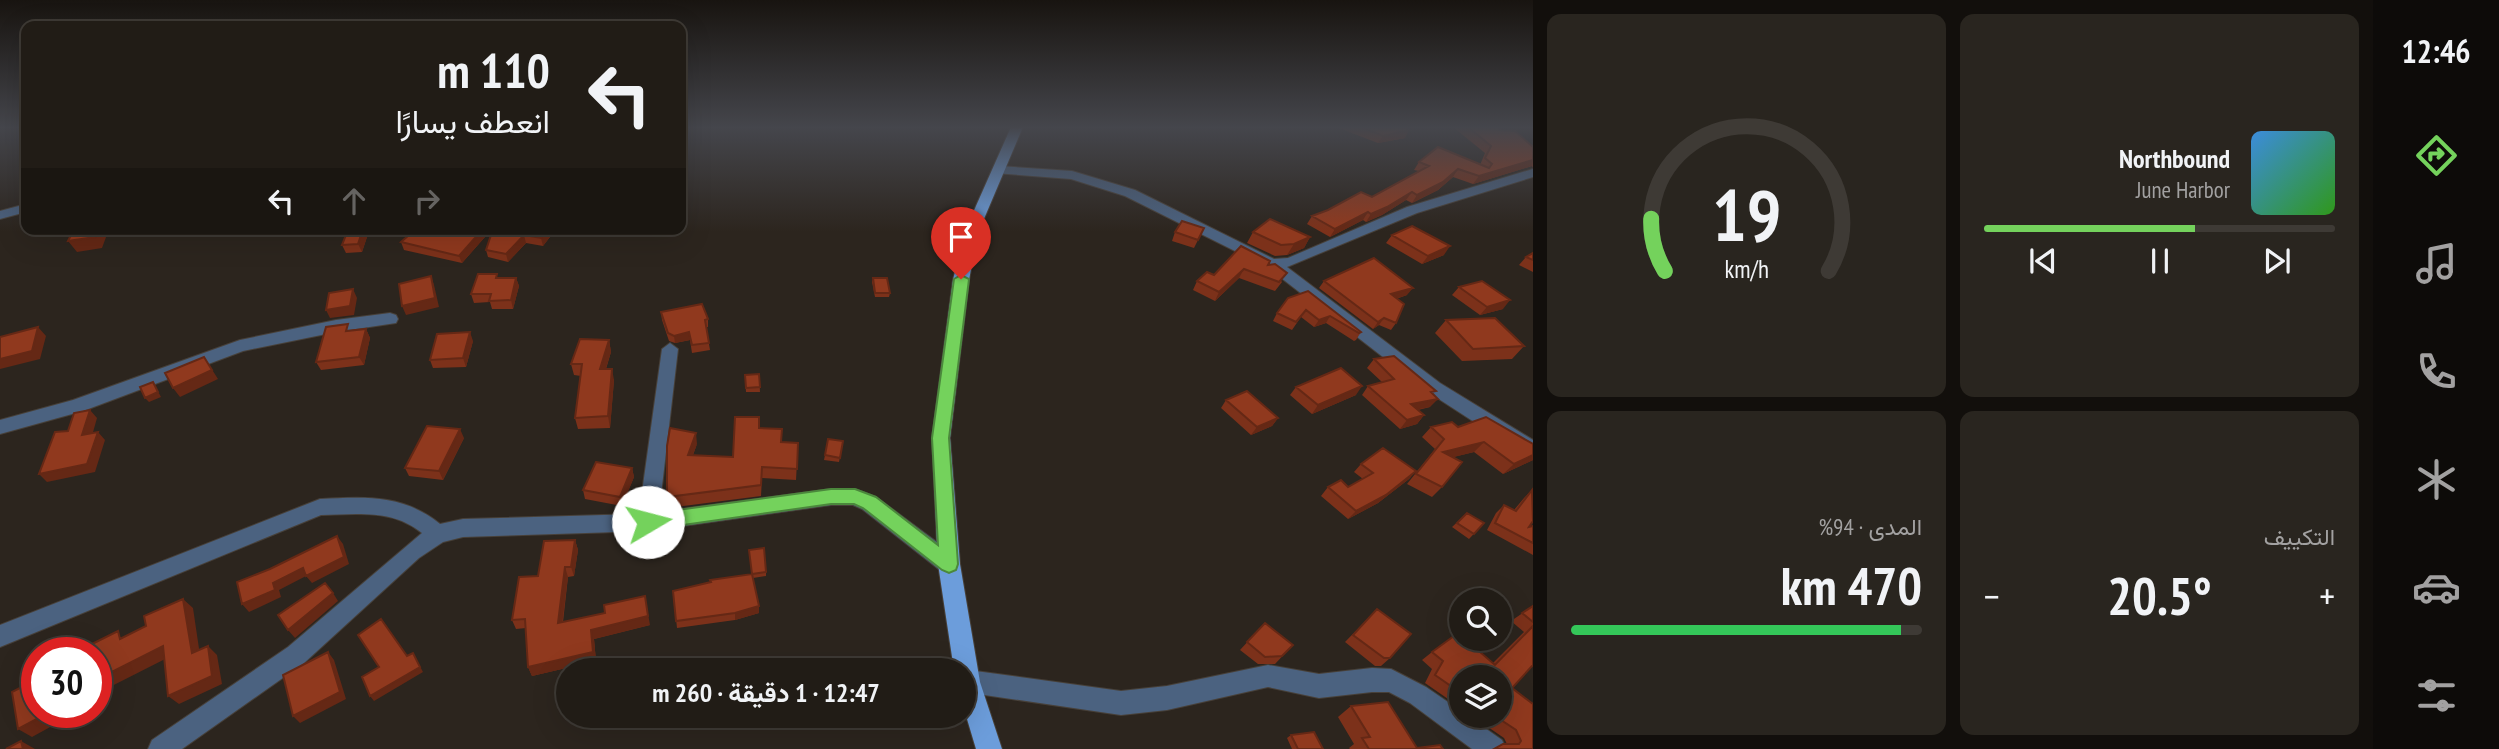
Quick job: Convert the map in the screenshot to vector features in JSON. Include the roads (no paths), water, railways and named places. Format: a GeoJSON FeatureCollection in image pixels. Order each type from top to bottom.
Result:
{"type":"FeatureCollection","features":[{"type":"Feature","properties":{"kind":"main road"},"geometry":{"type":"LineString","coordinates":[[964,658],[949,564],[941,459],[943,404],[971,233],[1002,162]]}},
{"type":"Feature","properties":{"kind":"main road"},"geometry":{"type":"LineString","coordinates":[[976,708],[989,749]]}},
{"type":"Feature","properties":{"kind":"street"},"geometry":{"type":"LineString","coordinates":[[999,170],[1072,175],[1130,193],[1272,264],[1324,300],[1396,360],[1469,412],[1533,448]]}},
{"type":"Feature","properties":{"kind":"street"},"geometry":{"type":"LineString","coordinates":[[1272,264],[1291,262],[1412,210],[1533,173]]}},
{"type":"Feature","properties":{"kind":"street"},"geometry":{"type":"LineString","coordinates":[[0,215],[21,209]]}},
{"type":"Feature","properties":{"kind":"street"},"geometry":{"type":"LineString","coordinates":[[0,428],[78,406],[240,346],[336,326],[390,319]]}},
{"type":"Feature","properties":{"kind":"street"},"geometry":{"type":"LineString","coordinates":[[648,522],[670,349]]}},
{"type":"Feature","properties":{"kind":"street"},"geometry":{"type":"LineString","coordinates":[[162,749],[296,655],[412,552],[437,534],[463,528],[648,522],[831,497],[855,497],[869,503],[949,564]]}},
{"type":"Feature","properties":{"kind":"street"},"geometry":{"type":"LineString","coordinates":[[0,636],[320,506],[374,505],[414,515],[437,534]]}},
{"type":"Feature","properties":{"kind":"street"},"geometry":{"type":"LineString","coordinates":[[976,683],[1121,703],[1167,698],[1268,676],[1319,686],[1372,680],[1391,681],[1418,695],[1493,749]]}}]}
